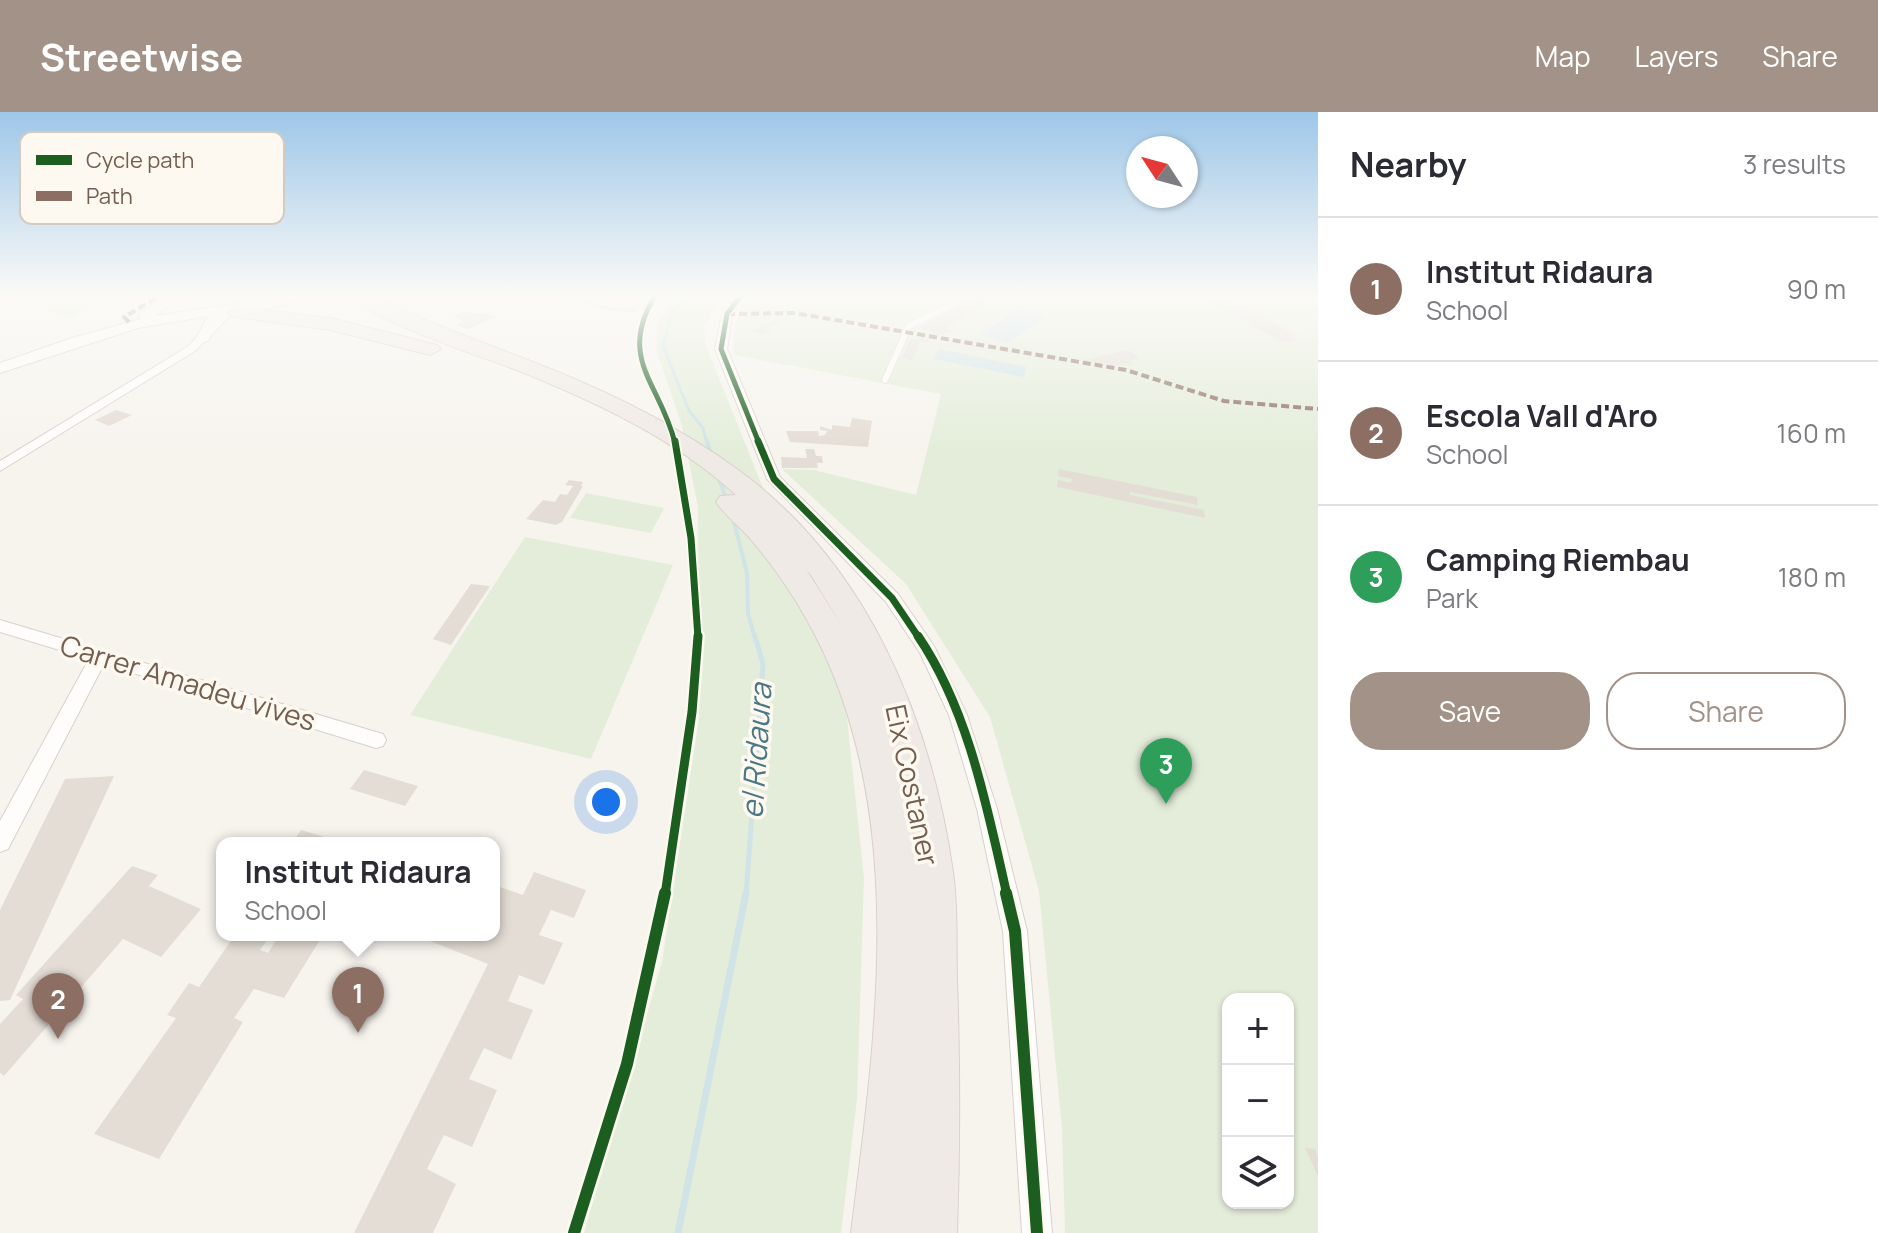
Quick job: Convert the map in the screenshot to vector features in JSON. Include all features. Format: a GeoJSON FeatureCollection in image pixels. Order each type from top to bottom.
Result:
{"type":"FeatureCollection","features":[{"type":"Feature","properties":{"kind":"highway"},"geometry":{"type":"LineString","coordinates":[[419,346],[476,361]]}},
{"type":"Feature","properties":{"kind":"highway","name":"Eix Costaner"},"geometry":{"type":"LineString","coordinates":[[443,346],[656,437],[729,475],[783,521],[842,596],[891,692],[910,750],[932,874],[936,1116],[929,1233]]}},
{"type":"Feature","properties":{"kind":"highway","name":"Eix Costaner"},"geometry":{"type":"LineString","coordinates":[[474,346],[591,394],[656,437],[760,532],[813,601],[840,652],[859,695],[875,749],[890,825],[897,911],[897,1021],[879,1233]]}},
{"type":"Feature","properties":{"kind":"highway"},"geometry":{"type":"LineString","coordinates":[[482,346],[506,359]]}},
{"type":"Feature","properties":{"kind":"street"},"geometry":{"type":"LineString","coordinates":[[0,368],[64,346]]}},
{"type":"Feature","properties":{"kind":"street"},"geometry":{"type":"LineString","coordinates":[[0,467],[192,346]]}},
{"type":"Feature","properties":{"kind":"street"},"geometry":{"type":"LineString","coordinates":[[721,346],[774,479],[892,598],[928,651],[958,715],[987,809],[1015,931],[1037,1233]]}},
{"type":"Feature","properties":{"kind":"street","name":"Carrer Amadeu vives"},"geometry":{"type":"LineString","coordinates":[[0,626],[376,740]]}},
{"type":"Feature","properties":{"kind":"street"},"geometry":{"type":"LineString","coordinates":[[0,842],[99,657]]}},
{"type":"Feature","properties":{"kind":"lane"},"geometry":{"type":"LineString","coordinates":[[885,380],[900,346]]}},
{"type":"Feature","properties":{"kind":"green space"},"geometry":{"type":"Polygon","coordinates":[[[657,346],[706,346],[763,488],[809,574],[847,718],[864,878],[857,1099],[841,1233],[584,1233],[662,962],[699,718],[698,507],[682,426],[657,346]]]}},
{"type":"Feature","properties":{"kind":"green space"},"geometry":{"type":"Polygon","coordinates":[[[734,346],[1318,346],[1318,1233],[1065,1233],[1062,1129],[1039,891],[990,717],[906,584],[782,469],[814,470],[916,495],[941,394],[734,355],[734,346]]]}},
{"type":"Feature","properties":{"kind":"green space"},"geometry":{"type":"Polygon","coordinates":[[[586,493],[664,508],[651,533],[570,518],[586,493]]]}},
{"type":"Feature","properties":{"kind":"green space"},"geometry":{"type":"Polygon","coordinates":[[[525,537],[673,565],[591,759],[410,715],[525,537]]]}},
{"type":"Feature","properties":{"kind":"shaded area"},"geometry":{"type":"Polygon","coordinates":[[[939,349],[1026,367],[1024,377],[934,359],[939,349]]]}},
{"type":"Feature","properties":{"kind":"building"},"geometry":{"type":"Polygon","coordinates":[[[907,346],[918,346],[912,360],[902,358],[907,346]]]}},
{"type":"Feature","properties":{"kind":"building"},"geometry":{"type":"Polygon","coordinates":[[[1128,350],[1140,358],[1128,361],[1134,364],[1112,365],[1083,360],[1128,350]]]}},
{"type":"Feature","properties":{"kind":"building"},"geometry":{"type":"Polygon","coordinates":[[[116,410],[132,415],[109,426],[95,420],[116,410]]]}},
{"type":"Feature","properties":{"kind":"building"},"geometry":{"type":"Polygon","coordinates":[[[852,418],[872,421],[868,447],[790,442],[786,431],[818,431],[819,436],[825,435],[827,431],[820,430],[820,426],[832,430],[832,425],[850,427],[852,418]]]}},
{"type":"Feature","properties":{"kind":"building"},"geometry":{"type":"Polygon","coordinates":[[[805,449],[814,449],[816,456],[822,456],[823,463],[817,463],[818,468],[782,468],[781,457],[807,458],[805,449]]]}},
{"type":"Feature","properties":{"kind":"building"},"geometry":{"type":"Polygon","coordinates":[[[1059,469],[1197,497],[1198,505],[1130,492],[1130,495],[1204,510],[1205,518],[1057,487],[1058,480],[1071,483],[1072,479],[1058,476],[1059,469]]]}},
{"type":"Feature","properties":{"kind":"building"},"geometry":{"type":"Polygon","coordinates":[[[569,480],[583,482],[583,486],[562,522],[556,525],[526,519],[543,500],[555,502],[560,494],[567,495],[573,486],[565,485],[569,480]]]}},
{"type":"Feature","properties":{"kind":"building"},"geometry":{"type":"Polygon","coordinates":[[[471,584],[490,586],[451,645],[433,639],[471,584]]]}},
{"type":"Feature","properties":{"kind":"building"},"geometry":{"type":"Polygon","coordinates":[[[364,770],[418,786],[405,806],[350,789],[364,770]]]}},
{"type":"Feature","properties":{"kind":"building"},"geometry":{"type":"Polygon","coordinates":[[[114,776],[10,1000],[0,1001],[0,910],[65,779],[114,776]]]}},
{"type":"Feature","properties":{"kind":"building"},"geometry":{"type":"Polygon","coordinates":[[[301,830],[324,837],[296,837],[301,830]]]}},
{"type":"Feature","properties":{"kind":"building"},"geometry":{"type":"Polygon","coordinates":[[[132,866],[158,875],[149,886],[201,909],[161,957],[123,939],[4,1076],[0,1073],[0,1024],[23,999],[16,995],[132,866]]]}},
{"type":"Feature","properties":{"kind":"building"},"geometry":{"type":"Polygon","coordinates":[[[534,872],[586,890],[574,918],[551,910],[539,935],[563,943],[544,985],[519,975],[508,1001],[533,1010],[511,1060],[484,1048],[469,1079],[497,1090],[472,1147],[444,1135],[427,1169],[456,1184],[433,1233],[354,1233],[488,964],[430,941],[500,941],[500,887],[523,895],[534,872]]]}},
{"type":"Feature","properties":{"kind":"building"},"geometry":{"type":"Polygon","coordinates":[[[231,941],[266,941],[260,950],[268,953],[275,941],[319,941],[284,998],[254,989],[234,1018],[243,1022],[159,1159],[94,1134],[176,1018],[167,1015],[189,983],[199,987],[231,941]]]}},
{"type":"Feature","properties":{"kind":"building"},"geometry":{"type":"Polygon","coordinates":[[[1305,1148],[1315,1149],[1318,1176],[1305,1148]]]}},
{"type":"Feature","properties":{"kind":"waterway","name":"el Ridaura"},"geometry":{"type":"LineString","coordinates":[[663,346],[689,411],[703,428],[707,443]]}},
{"type":"Feature","properties":{"kind":"waterway","name":"el Ridaura"},"geometry":{"type":"LineString","coordinates":[[707,441],[711,455]]}},
{"type":"Feature","properties":{"kind":"waterway","name":"el Ridaura"},"geometry":{"type":"LineString","coordinates":[[718,476],[727,501]]}},
{"type":"Feature","properties":{"kind":"waterway","name":"el Ridaura"},"geometry":{"type":"LineString","coordinates":[[733,518],[747,573],[748,614],[755,638]]}},
{"type":"Feature","properties":{"kind":"waterway","name":"el Ridaura"},"geometry":{"type":"LineString","coordinates":[[746,895],[763,664],[755,636]]}},
{"type":"Feature","properties":{"kind":"waterway","name":"el Ridaura"},"geometry":{"type":"LineString","coordinates":[[678,1233],[746,893]]}},
{"type":"Feature","properties":{"kind":"marked path"},"geometry":{"type":"LineString","coordinates":[[988,346],[1126,370],[1224,401],[1318,409]]}},
{"type":"Feature","properties":{"kind":"cycle path"},"geometry":{"type":"LineString","coordinates":[[574,1233],[611,1121],[642,1007],[676,833],[696,669],[697,606],[681,470],[671,426],[644,373],[638,346]]}},
{"type":"Feature","properties":{"kind":"cycle path"},"geometry":{"type":"LineString","coordinates":[[721,346],[774,479],[892,598],[928,651],[958,715],[987,809],[1015,931],[1037,1233]]}},
{"type":"Feature","properties":{"kind":"place","name":"Camping Riembau"},"geometry":{"type":"Point","coordinates":[1166,804]}},
{"type":"Feature","properties":{"kind":"place","name":"Institut Ridaura"},"geometry":{"type":"Point","coordinates":[358,1033]}},
{"type":"Feature","properties":{"kind":"place","name":"Escola Vall d'Aro"},"geometry":{"type":"Point","coordinates":[58,1039]}}]}
